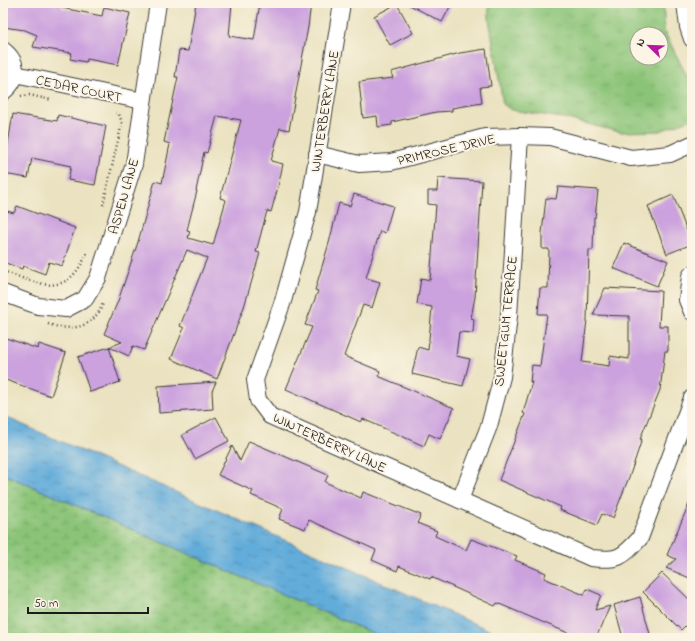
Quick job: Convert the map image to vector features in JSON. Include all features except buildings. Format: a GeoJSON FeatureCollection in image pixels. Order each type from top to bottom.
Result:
{"type":"FeatureCollection","features":[{"type":"Feature","properties":{"kind":"street","name":"ASPEN LANE"},"geometry":{"type":"LineString","coordinates":[[3,293],[38,306],[66,309],[85,299],[98,278],[134,164],[158,3]]}},
{"type":"Feature","properties":{"kind":"street","name":"WINTERBERRY LANE"},"geometry":{"type":"LineString","coordinates":[[342,3],[308,212],[283,301],[256,380],[258,400],[270,416],[591,558],[612,560],[627,553],[640,538],[692,398]]}},
{"type":"Feature","properties":{"kind":"street"},"geometry":{"type":"LineString","coordinates":[[685,3],[688,27],[692,39]]}},
{"type":"Feature","properties":{"kind":"street"},"geometry":{"type":"LineString","coordinates":[[3,50],[13,60],[15,74],[9,88],[8,95]]}},
{"type":"Feature","properties":{"kind":"street","name":"CEDAR COURT"},"geometry":{"type":"LineString","coordinates":[[15,74],[143,101]]}},
{"type":"Feature","properties":{"kind":"street","name":"PRIMROSE DRIVE"},"geometry":{"type":"LineString","coordinates":[[317,154],[359,164],[391,162],[485,137],[520,136],[550,137],[631,158],[670,154],[692,144]]}},
{"type":"Feature","properties":{"kind":"street","name":"SWEETGUM TERRACE"},"geometry":{"type":"LineString","coordinates":[[460,500],[489,426],[502,377],[509,316],[520,136]]}},
{"type":"Feature","properties":{"kind":"street"},"geometry":{"type":"LineString","coordinates":[[692,274],[690,276],[687,300],[692,312]]}},
{"type":"Feature","properties":{"kind":"path"},"geometry":{"type":"LineString","coordinates":[[8,95],[29,95],[56,101]]}},
{"type":"Feature","properties":{"kind":"path"},"geometry":{"type":"LineString","coordinates":[[102,207],[122,123],[119,114],[106,110]]}},
{"type":"Feature","properties":{"kind":"path"},"geometry":{"type":"LineString","coordinates":[[3,271],[48,286],[60,285],[76,272],[90,247]]}},
{"type":"Feature","properties":{"kind":"green space"},"geometry":{"type":"Polygon","coordinates":[[[489,3],[664,3],[664,26],[629,26],[629,66],[669,66],[669,41],[692,86],[692,119],[660,131],[620,132],[563,118],[511,110],[503,104],[489,19],[489,3]]]}},
{"type":"Feature","properties":{"kind":"green space"},"geometry":{"type":"Polygon","coordinates":[[[3,474],[384,638],[3,638],[3,474]]]}},
{"type":"Feature","properties":{"kind":"water"},"geometry":{"type":"Polygon","coordinates":[[[3,416],[507,638],[384,638],[3,474],[3,416]]]}}]}
